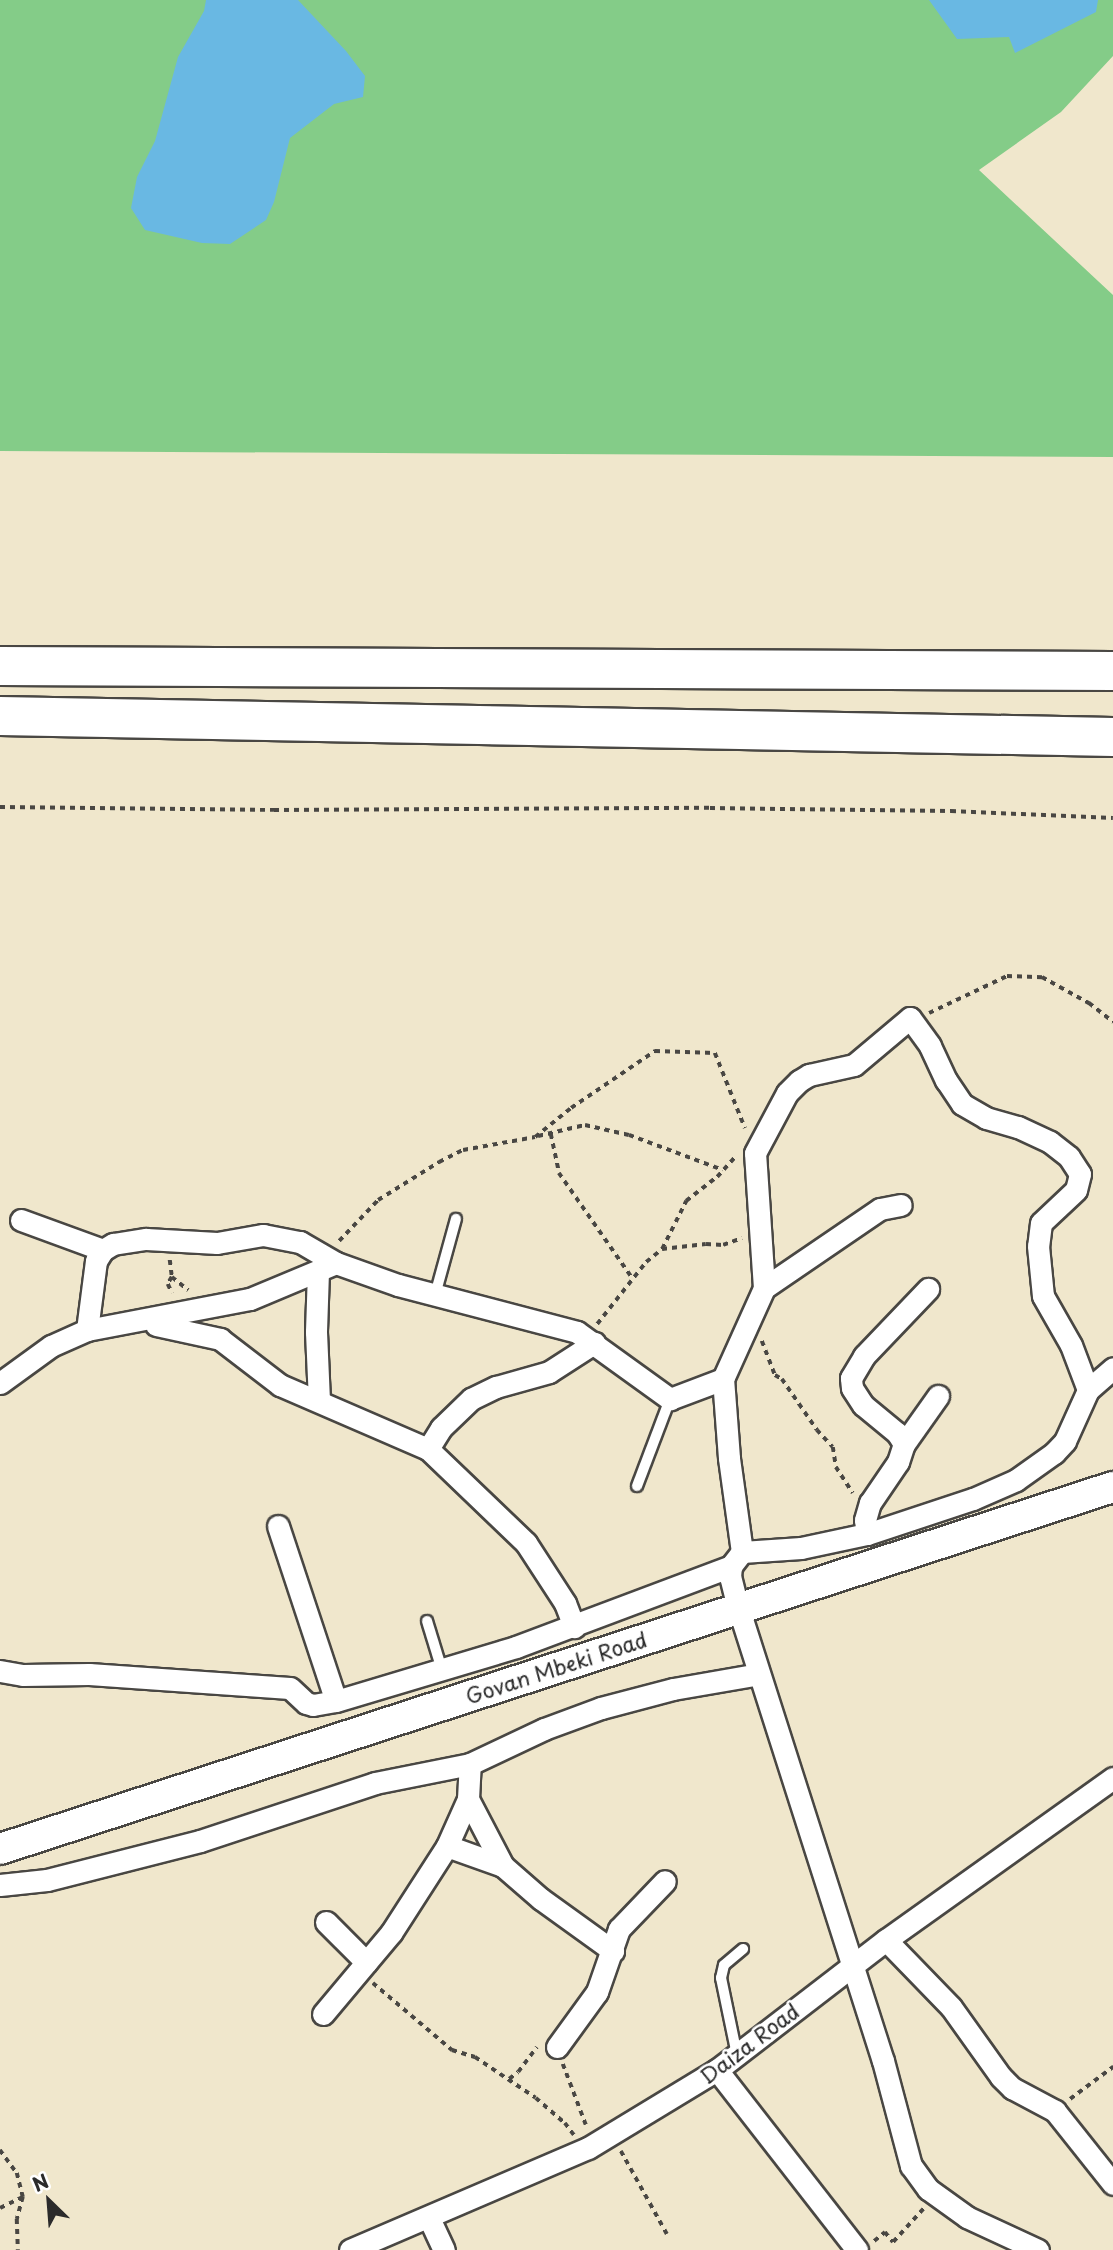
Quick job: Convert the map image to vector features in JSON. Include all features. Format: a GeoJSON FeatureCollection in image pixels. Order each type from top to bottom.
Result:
{"type":"FeatureCollection","features":[{"type":"Feature","properties":{"kind":"highway"},"geometry":{"type":"LineString","coordinates":[[0,666],[1113,671]]}},
{"type":"Feature","properties":{"kind":"highway"},"geometry":{"type":"LineString","coordinates":[[0,716],[1113,737]]}},
{"type":"Feature","properties":{"kind":"main road","name":"Govan Mbeki Road"},"geometry":{"type":"LineString","coordinates":[[0,1849],[1113,1487]]}},
{"type":"Feature","properties":{"kind":"street"},"geometry":{"type":"LineString","coordinates":[[1038,2250],[967,2217],[935,2194],[916,2176],[911,2166],[892,2092],[850,1966],[730,1577],[736,1559],[723,1380],[764,1288],[754,1149],[787,1093],[809,1075],[854,1065],[910,1018],[930,1046],[946,1080],[962,1104],[986,1118],[1026,1130],[1050,1142],[1069,1157],[1080,1174],[1076,1190],[1041,1223],[1038,1246],[1043,1296],[1071,1345],[1088,1390]]}},
{"type":"Feature","properties":{"kind":"street"},"geometry":{"type":"LineString","coordinates":[[764,1288],[880,1209],[901,1205]]}},
{"type":"Feature","properties":{"kind":"street"},"geometry":{"type":"LineString","coordinates":[[21,1220],[103,1250]]}},
{"type":"Feature","properties":{"kind":"street"},"geometry":{"type":"LineString","coordinates":[[87,1331],[94,1269],[103,1250],[113,1244],[168,1240],[210,1244],[253,1236],[285,1237],[327,1263],[435,1295],[543,1321],[590,1339],[670,1399],[723,1380]]}},
{"type":"Feature","properties":{"kind":"street"},"geometry":{"type":"LineString","coordinates":[[0,1383],[51,1346],[87,1331],[207,1309],[260,1296],[327,1263]]}},
{"type":"Feature","properties":{"kind":"street"},"geometry":{"type":"LineString","coordinates":[[319,1400],[316,1332],[327,1263]]}},
{"type":"Feature","properties":{"kind":"street"},"geometry":{"type":"LineString","coordinates":[[904,1444],[898,1433],[863,1405],[852,1388],[851,1378],[864,1356],[928,1289]]}},
{"type":"Feature","properties":{"kind":"street"},"geometry":{"type":"LineString","coordinates":[[137,1322],[219,1339],[273,1381],[428,1449],[526,1543],[565,1603],[574,1627]]}},
{"type":"Feature","properties":{"kind":"street"},"geometry":{"type":"LineString","coordinates":[[428,1449],[441,1428],[471,1399],[496,1387],[548,1372],[590,1339]]}},
{"type":"Feature","properties":{"kind":"street"},"geometry":{"type":"LineString","coordinates":[[0,1671],[23,1675],[89,1674],[285,1687],[294,1690],[308,1704],[336,1701],[574,1627],[736,1559],[801,1548],[866,1527],[973,1499],[1037,1467],[1065,1441],[1088,1390],[1113,1368]]}},
{"type":"Feature","properties":{"kind":"street"},"geometry":{"type":"LineString","coordinates":[[866,1527],[870,1503],[898,1462],[904,1444],[938,1396]]}},
{"type":"Feature","properties":{"kind":"street"},"geometry":{"type":"LineString","coordinates":[[278,1526],[336,1701]]}},
{"type":"Feature","properties":{"kind":"street"},"geometry":{"type":"LineString","coordinates":[[0,1885],[47,1880],[200,1842],[375,1783],[470,1765],[544,1729],[601,1708],[673,1689],[759,1674]]}},
{"type":"Feature","properties":{"kind":"street"},"geometry":{"type":"LineString","coordinates":[[323,2014],[408,1910],[447,1846],[468,1799],[470,1765]]}},
{"type":"Feature","properties":{"kind":"street","name":"Daiza Road"},"geometry":{"type":"LineString","coordinates":[[350,2250],[588,2148],[717,2070],[850,1966],[1113,1778]]}},
{"type":"Feature","properties":{"kind":"street"},"geometry":{"type":"LineString","coordinates":[[468,1799],[503,1866]]}},
{"type":"Feature","properties":{"kind":"street"},"geometry":{"type":"LineString","coordinates":[[447,1846],[503,1866],[541,1899],[613,1951]]}},
{"type":"Feature","properties":{"kind":"street"},"geometry":{"type":"LineString","coordinates":[[557,2047],[597,1992],[624,1922],[665,1881]]}},
{"type":"Feature","properties":{"kind":"street"},"geometry":{"type":"LineString","coordinates":[[326,1922],[363,1967]]}},
{"type":"Feature","properties":{"kind":"street"},"geometry":{"type":"LineString","coordinates":[[886,1940],[951,2007],[1007,2082],[1055,2111],[1113,2184]]}},
{"type":"Feature","properties":{"kind":"street"},"geometry":{"type":"LineString","coordinates":[[717,2070],[861,2248]]}},
{"type":"Feature","properties":{"kind":"street"},"geometry":{"type":"LineString","coordinates":[[429,2218],[444,2250]]}},
{"type":"Feature","properties":{"kind":"lane"},"geometry":{"type":"LineString","coordinates":[[435,1295],[456,1219]]}},
{"type":"Feature","properties":{"kind":"lane"},"geometry":{"type":"LineString","coordinates":[[637,1486],[670,1399]]}},
{"type":"Feature","properties":{"kind":"lane"},"geometry":{"type":"LineString","coordinates":[[427,1621],[442,1670]]}},
{"type":"Feature","properties":{"kind":"lane"},"geometry":{"type":"LineString","coordinates":[[737,2055],[721,1978],[724,1965],[743,1949]]}},
{"type":"Feature","properties":{"kind":"path"},"geometry":{"type":"LineString","coordinates":[[0,807],[261,810],[710,808],[951,811],[1113,818]]}},
{"type":"Feature","properties":{"kind":"path"},"geometry":{"type":"LineString","coordinates":[[910,1018],[939,1010],[979,987],[1007,976],[1042,976],[1089,1003],[1105,1019],[1113,1022]]}},
{"type":"Feature","properties":{"kind":"path"},"geometry":{"type":"LineString","coordinates":[[535,1137],[571,1108],[655,1051],[715,1053],[754,1149],[731,1160],[686,1201],[662,1250],[646,1262],[590,1339]]}},
{"type":"Feature","properties":{"kind":"path"},"geometry":{"type":"LineString","coordinates":[[327,1263],[378,1200],[463,1150],[585,1125],[629,1135],[723,1170]]}},
{"type":"Feature","properties":{"kind":"path"},"geometry":{"type":"LineString","coordinates":[[551,1133],[559,1173],[633,1279]]}},
{"type":"Feature","properties":{"kind":"path"},"geometry":{"type":"LineString","coordinates":[[168,1240],[172,1277],[207,1309]]}},
{"type":"Feature","properties":{"kind":"path"},"geometry":{"type":"LineString","coordinates":[[662,1250],[706,1244],[723,1245]]}},
{"type":"Feature","properties":{"kind":"path"},"geometry":{"type":"LineString","coordinates":[[744,1333],[762,1339],[775,1375],[782,1380],[817,1430],[833,1447],[836,1467],[854,1494],[866,1527]]}},
{"type":"Feature","properties":{"kind":"path"},"geometry":{"type":"LineString","coordinates":[[363,1967],[452,2050],[475,2057],[509,2079],[565,2123],[588,2148]]}},
{"type":"Feature","properties":{"kind":"path"},"geometry":{"type":"LineString","coordinates":[[509,2079],[519,2072],[534,2049],[543,2044],[557,2047],[587,2128],[588,2148]]}},
{"type":"Feature","properties":{"kind":"path"},"geometry":{"type":"LineString","coordinates":[[1055,2111],[1113,2067]]}},
{"type":"Feature","properties":{"kind":"path"},"geometry":{"type":"LineString","coordinates":[[612,2134],[667,2234]]}},
{"type":"Feature","properties":{"kind":"path"},"geometry":{"type":"LineString","coordinates":[[0,2150],[17,2173],[23,2197],[18,2219],[18,2250]]}},
{"type":"Feature","properties":{"kind":"path"},"geometry":{"type":"LineString","coordinates":[[861,2248],[885,2232],[893,2242],[935,2194]]}},
{"type":"Feature","properties":{"kind":"path"},"geometry":{"type":"LineString","coordinates":[[0,2208],[23,2197]]}},
{"type":"Feature","properties":{"kind":"green space"},"geometry":{"type":"Polygon","coordinates":[[[0,0],[1113,0],[1113,56],[1061,112],[979,170],[1113,295],[1113,457],[0,451],[0,0]]]}},
{"type":"Feature","properties":{"kind":"water"},"geometry":{"type":"Polygon","coordinates":[[[206,0],[298,0],[346,51],[365,76],[363,97],[334,104],[290,138],[274,202],[266,220],[230,244],[202,243],[145,230],[131,208],[137,177],[155,141],[178,57],[204,11],[206,0]]]}},
{"type":"Feature","properties":{"kind":"water"},"geometry":{"type":"Polygon","coordinates":[[[929,0],[1098,0],[1096,12],[1015,53],[1009,37],[957,39],[929,0]]]}}]}
